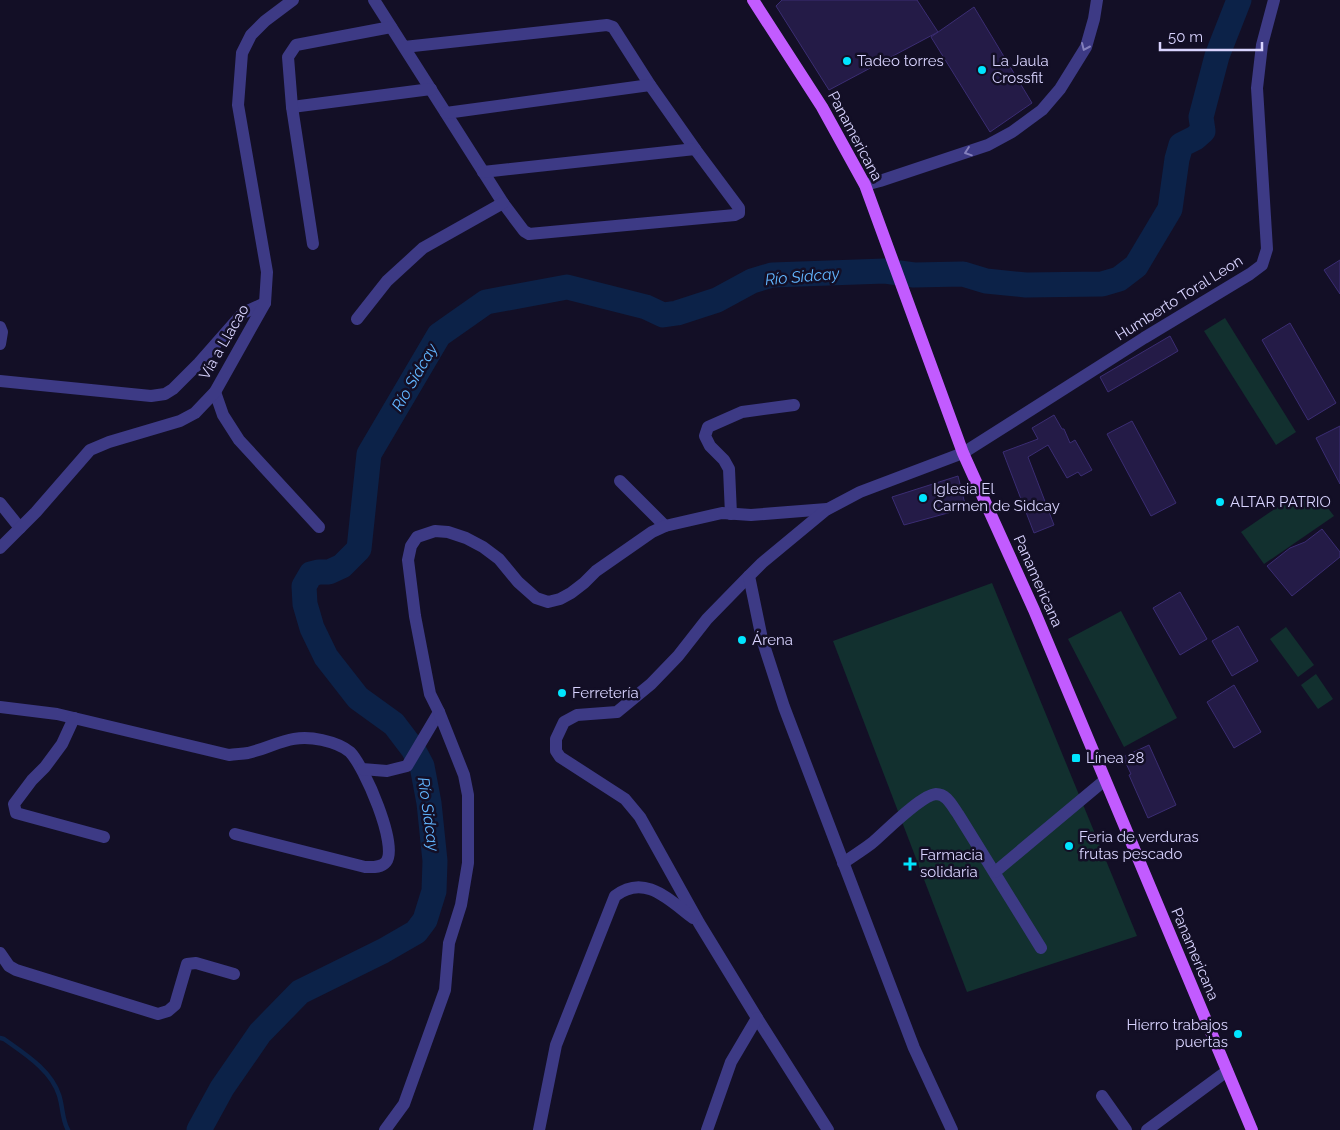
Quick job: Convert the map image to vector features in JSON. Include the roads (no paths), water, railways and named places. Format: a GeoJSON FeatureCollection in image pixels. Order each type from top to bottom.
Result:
{"type":"FeatureCollection","features":[{"type":"Feature","properties":{"kind":"main road","name":"Panamericana"},"geometry":{"type":"LineString","coordinates":[[753,0],[822,107],[865,184],[964,453],[1034,610],[1252,1130]]}},
{"type":"Feature","properties":{"kind":"street","name":"Vía a Llacao"},"geometry":{"type":"LineString","coordinates":[[0,548],[36,512],[90,450],[109,442],[180,421],[195,413],[215,392],[265,303],[267,272],[238,106],[242,53],[251,35],[265,21],[294,0]]}},
{"type":"Feature","properties":{"kind":"street"},"geometry":{"type":"LineString","coordinates":[[374,0],[503,203],[520,228],[529,234],[736,215],[739,213],[739,208],[650,85],[613,27],[607,25],[404,47]]}},
{"type":"Feature","properties":{"kind":"street"},"geometry":{"type":"LineString","coordinates":[[865,184],[880,181],[988,145],[1012,132],[1042,110],[1060,89],[1086,47],[1094,19],[1096,0]]}},
{"type":"Feature","properties":{"kind":"street","name":"Humberto Toral Leon"},"geometry":{"type":"LineString","coordinates":[[828,509],[860,492],[964,453],[1262,265],[1267,249],[1257,88],[1262,45],[1274,0]]}},
{"type":"Feature","properties":{"kind":"street"},"geometry":{"type":"LineString","coordinates":[[314,244],[292,107],[288,57],[296,45],[391,27]]}},
{"type":"Feature","properties":{"kind":"street"},"geometry":{"type":"LineString","coordinates":[[446,113],[650,85]]}},
{"type":"Feature","properties":{"kind":"street"},"geometry":{"type":"LineString","coordinates":[[292,107],[431,89]]}},
{"type":"Feature","properties":{"kind":"street"},"geometry":{"type":"LineString","coordinates":[[483,172],[695,149]]}},
{"type":"Feature","properties":{"kind":"street"},"geometry":{"type":"LineString","coordinates":[[357,319],[387,281],[423,248],[503,203]]}},
{"type":"Feature","properties":{"kind":"street"},"geometry":{"type":"LineString","coordinates":[[0,381],[151,396],[165,394],[173,389],[200,362],[243,313],[265,303]]}},
{"type":"Feature","properties":{"kind":"street"},"geometry":{"type":"LineString","coordinates":[[0,327],[2,332],[0,344]]}},
{"type":"Feature","properties":{"kind":"street"},"geometry":{"type":"LineString","coordinates":[[215,392],[223,415],[239,440],[319,527]]}},
{"type":"Feature","properties":{"kind":"street"},"geometry":{"type":"LineString","coordinates":[[731,514],[729,468],[710,446],[705,436],[708,427],[742,412],[794,405]]}},
{"type":"Feature","properties":{"kind":"street"},"geometry":{"type":"LineString","coordinates":[[620,481],[665,526]]}},
{"type":"Feature","properties":{"kind":"street"},"geometry":{"type":"LineString","coordinates":[[0,503],[20,528]]}},
{"type":"Feature","properties":{"kind":"street"},"geometry":{"type":"LineString","coordinates":[[385,1130],[404,1104],[445,990],[449,943],[461,905],[468,863],[468,795],[464,775],[430,694],[411,585],[408,560],[411,546],[417,537],[435,531],[448,532],[466,538],[483,547],[499,559],[518,582],[536,598],[548,602],[560,599],[571,593],[596,571],[652,532],[665,526],[722,513],[759,514],[828,509]]}},
{"type":"Feature","properties":{"kind":"street"},"geometry":{"type":"LineString","coordinates":[[828,509],[748,576],[651,684],[617,712],[593,712],[569,718],[564,722],[556,738],[556,751],[560,757],[625,798],[635,811],[699,923],[828,1130]]}},
{"type":"Feature","properties":{"kind":"street"},"geometry":{"type":"LineString","coordinates":[[748,576],[762,639],[784,707],[914,1048],[952,1130]]}},
{"type":"Feature","properties":{"kind":"street"},"geometry":{"type":"LineString","coordinates":[[0,707],[57,714],[229,754],[248,753],[296,738],[322,740],[350,752],[362,769],[376,799],[390,849],[387,861],[380,867],[365,867],[235,834]]}},
{"type":"Feature","properties":{"kind":"street"},"geometry":{"type":"LineString","coordinates":[[362,769],[387,771],[407,766],[439,712]]}},
{"type":"Feature","properties":{"kind":"street"},"geometry":{"type":"LineString","coordinates":[[74,718],[62,744],[14,804],[16,813],[104,838]]}},
{"type":"Feature","properties":{"kind":"street"},"geometry":{"type":"LineString","coordinates":[[995,872],[1105,780]]}},
{"type":"Feature","properties":{"kind":"street"},"geometry":{"type":"LineString","coordinates":[[843,862],[863,850],[914,806],[935,794],[947,798],[1041,948]]}},
{"type":"Feature","properties":{"kind":"street"},"geometry":{"type":"LineString","coordinates":[[539,1130],[556,1045],[615,896],[623,890],[635,887],[658,891],[699,923]]}},
{"type":"Feature","properties":{"kind":"street"},"geometry":{"type":"LineString","coordinates":[[0,953],[4,960],[16,970],[158,1014],[168,1012],[174,1005],[187,964],[196,963],[234,974]]}},
{"type":"Feature","properties":{"kind":"street"},"geometry":{"type":"LineString","coordinates":[[706,1130],[731,1062],[757,1018]]}},
{"type":"Feature","properties":{"kind":"street"},"geometry":{"type":"LineString","coordinates":[[1147,1130],[1227,1071]]}},
{"type":"Feature","properties":{"kind":"street"},"geometry":{"type":"LineString","coordinates":[[1102,1096],[1126,1130]]}},
{"type":"Feature","properties":{"kind":"waterway","name":"Río Sidcay"},"geometry":{"type":"LineString","coordinates":[[199,1130],[222,1088],[260,1033],[300,992],[383,951],[416,932],[425,920],[434,891],[435,861],[429,803],[422,766],[413,749],[394,724],[358,698],[326,657],[312,628],[305,604],[304,586],[311,574],[329,572],[342,566],[359,549],[369,454],[439,335],[486,302],[567,287],[646,307],[663,315],[677,313],[717,300],[752,281],[772,275],[885,271],[914,275],[963,274],[986,281],[1026,285],[1102,284],[1119,279],[1136,266],[1170,209],[1177,159],[1181,145],[1195,138],[1203,131],[1201,117],[1217,56],[1239,0]]}},
{"type":"Feature","properties":{"kind":"waterway"},"geometry":{"type":"LineString","coordinates":[[0,1038],[29,1057],[50,1078],[59,1095],[68,1130]]}},
{"type":"Feature","properties":{"kind":"place","name":"Tadeo torres"},"geometry":{"type":"Point","coordinates":[847,61]}},
{"type":"Feature","properties":{"kind":"place","name":"La Jaula Crossfit"},"geometry":{"type":"Point","coordinates":[982,70]}},
{"type":"Feature","properties":{"kind":"place","name":"Iglesia El Carmen de Sidcay"},"geometry":{"type":"Point","coordinates":[923,498]}},
{"type":"Feature","properties":{"kind":"place","name":"ALTAR PATRIO"},"geometry":{"type":"Point","coordinates":[1220,502]}},
{"type":"Feature","properties":{"kind":"place","name":"Árena"},"geometry":{"type":"Point","coordinates":[742,640]}},
{"type":"Feature","properties":{"kind":"place","name":"Ferretería"},"geometry":{"type":"Point","coordinates":[562,693]}},
{"type":"Feature","properties":{"kind":"place","name":"Línea 28"},"geometry":{"type":"Point","coordinates":[1076,758]}},
{"type":"Feature","properties":{"kind":"place","name":"Feria de verduras frutas pescado"},"geometry":{"type":"Point","coordinates":[1069,846]}},
{"type":"Feature","properties":{"kind":"place","name":"Farmacia solidaria"},"geometry":{"type":"Point","coordinates":[910,864]}},
{"type":"Feature","properties":{"kind":"place","name":"Hierro trabajos puertas"},"geometry":{"type":"Point","coordinates":[1238,1034]}}]}
